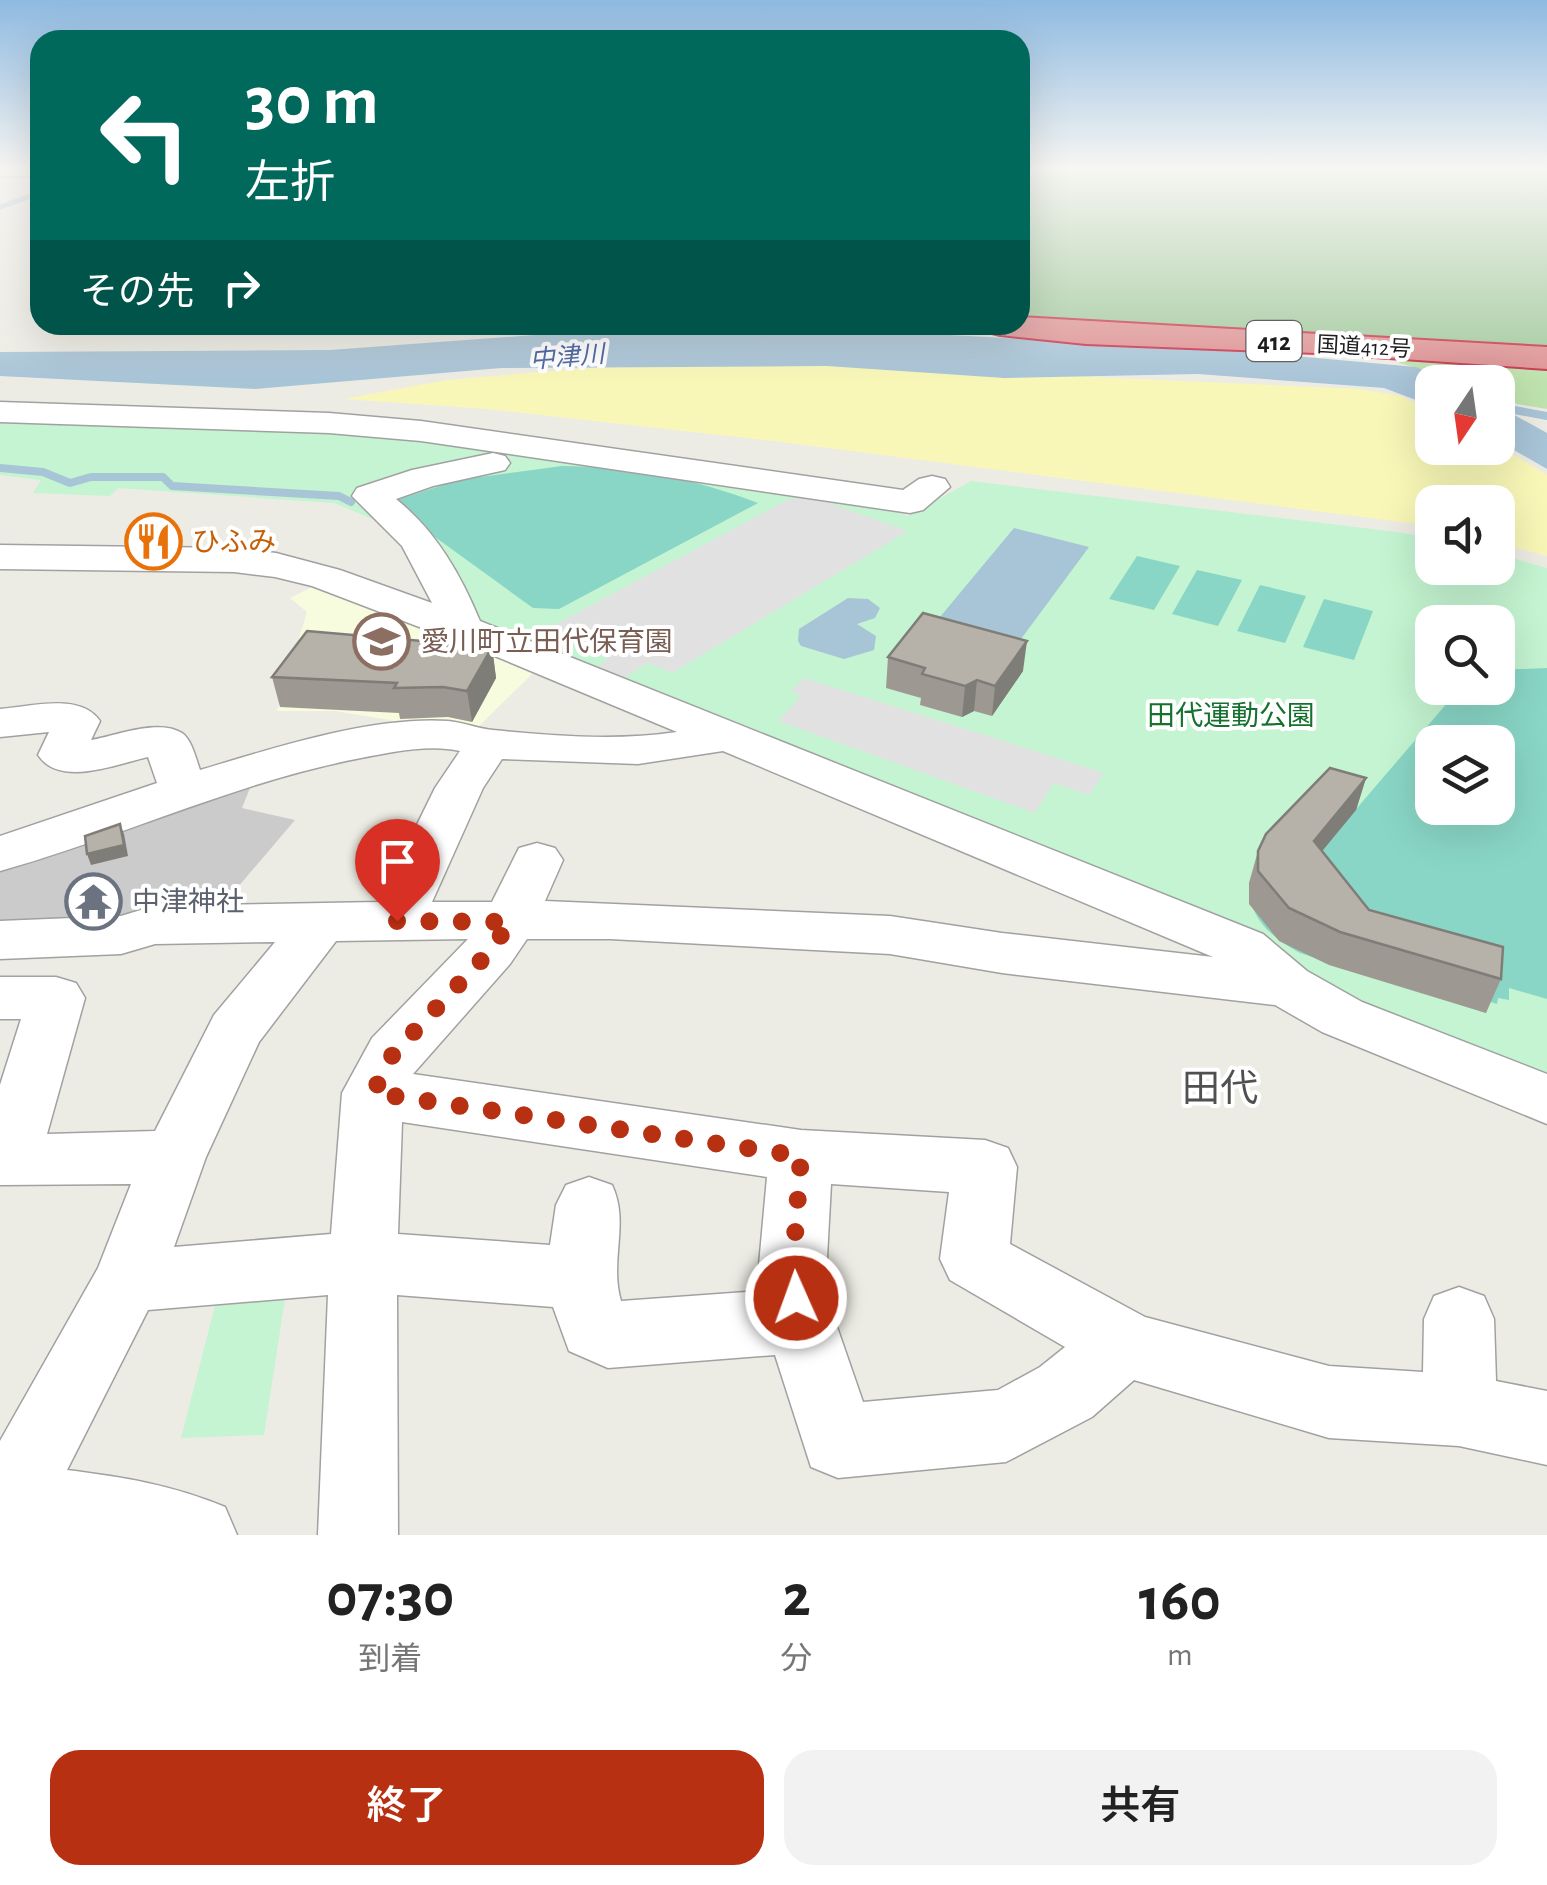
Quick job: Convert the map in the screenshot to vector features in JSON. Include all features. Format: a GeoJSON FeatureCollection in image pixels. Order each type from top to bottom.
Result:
{"type":"FeatureCollection","features":[{"type":"Feature","properties":{"kind":"highway","name":"国道412号"},"geometry":{"type":"LineString","coordinates":[[1030,328],[1547,358]]}},
{"type":"Feature","properties":{"kind":"street"},"geometry":{"type":"LineString","coordinates":[[0,412],[329,423],[421,430],[579,450],[910,502],[932,487],[782,450]]}},
{"type":"Feature","properties":{"kind":"street"},"geometry":{"type":"LineString","coordinates":[[454,626],[460,621],[428,550],[382,492],[493,462]]}},
{"type":"Feature","properties":{"kind":"street"},"geometry":{"type":"LineString","coordinates":[[0,557],[234,560],[276,564],[326,578],[454,626],[1244,948],[1287,986],[1342,1018],[1547,1100]]}},
{"type":"Feature","properties":{"kind":"street"},"geometry":{"type":"LineString","coordinates":[[0,723],[66,717],[76,721],[61,754],[69,759],[161,741],[167,744],[184,790]]}},
{"type":"Feature","properties":{"kind":"street"},"geometry":{"type":"LineString","coordinates":[[0,854],[184,790],[330,750],[419,734],[478,738],[489,744],[582,750],[697,745],[725,737]]}},
{"type":"Feature","properties":{"kind":"street"},"geometry":{"type":"LineString","coordinates":[[397,921],[459,788],[489,744]]}},
{"type":"Feature","properties":{"kind":"street"},"geometry":{"type":"LineString","coordinates":[[358,1535],[363,1262],[373,1093],[393,1054],[491,950],[510,922],[537,860]]}},
{"type":"Feature","properties":{"kind":"street"},"geometry":{"type":"LineString","coordinates":[[0,940],[121,935],[154,926],[642,921],[890,935],[1002,953],[1287,986]]}},
{"type":"Feature","properties":{"kind":"street"},"geometry":{"type":"LineString","coordinates":[[197,1535],[147,1518],[6,1510],[127,1282],[174,1157],[235,1032],[320,922]]}},
{"type":"Feature","properties":{"kind":"street"},"geometry":{"type":"LineString","coordinates":[[0,998],[56,998],[8,1161],[174,1157]]}},
{"type":"Feature","properties":{"kind":"street"},"geometry":{"type":"LineString","coordinates":[[373,1093],[801,1156],[985,1167],[974,1259],[1124,1343],[1329,1402],[1459,1410],[1547,1428]]}},
{"type":"Feature","properties":{"kind":"street"},"geometry":{"type":"LineString","coordinates":[[801,1156],[792,1276],[800,1322],[838,1440],[1006,1426],[1066,1392],[1124,1343]]}},
{"type":"Feature","properties":{"kind":"street"},"geometry":{"type":"LineString","coordinates":[[589,1205],[580,1278],[594,1328],[608,1335],[800,1322]]}},
{"type":"Feature","properties":{"kind":"street"},"geometry":{"type":"LineString","coordinates":[[127,1282],[363,1262],[580,1278]]}},
{"type":"Feature","properties":{"kind":"street"},"geometry":{"type":"LineString","coordinates":[[1459,1320],[1459,1410]]}},
{"type":"Feature","properties":{"kind":"shaded area"},"geometry":{"type":"Polygon","coordinates":[[[562,466],[662,476],[758,503],[559,609],[533,608],[388,503],[458,480],[562,466]]]}},
{"type":"Feature","properties":{"kind":"shaded area"},"geometry":{"type":"Polygon","coordinates":[[[789,499],[818,499],[908,531],[672,673],[648,663],[618,681],[591,671],[608,659],[548,634],[547,629],[789,499]]]}},
{"type":"Feature","properties":{"kind":"shaded area"},"geometry":{"type":"Polygon","coordinates":[[[1137,556],[1180,566],[1154,610],[1109,599],[1137,556]]]}},
{"type":"Feature","properties":{"kind":"shaded area"},"geometry":{"type":"Polygon","coordinates":[[[1197,570],[1242,580],[1218,626],[1172,614],[1197,570]]]}},
{"type":"Feature","properties":{"kind":"shaded area","name":"愛川町立田代保育園"},"geometry":{"type":"Polygon","coordinates":[[[320,583],[537,669],[474,731],[400,727],[390,720],[335,711],[277,711],[307,612],[290,598],[320,583]]]}},
{"type":"Feature","properties":{"kind":"shaded area"},"geometry":{"type":"Polygon","coordinates":[[[1260,585],[1306,596],[1285,643],[1237,631],[1260,585]]]}},
{"type":"Feature","properties":{"kind":"shaded area"},"geometry":{"type":"Polygon","coordinates":[[[1324,599],[1373,611],[1354,660],[1303,647],[1324,599]]]}},
{"type":"Feature","properties":{"kind":"shaded area"},"geometry":{"type":"Polygon","coordinates":[[[1547,668],[1547,999],[1509,988],[1509,1000],[1498,998],[1497,1004],[1487,1001],[1486,1013],[1300,953],[1271,933],[1252,906],[1249,883],[1342,802],[1357,808],[1415,740],[1415,825],[1515,825],[1515,725],[1428,725],[1445,705],[1515,705],[1515,669],[1547,668]]]}},
{"type":"Feature","properties":{"kind":"shaded area"},"geometry":{"type":"Polygon","coordinates":[[[804,678],[1104,773],[1089,795],[1054,783],[1035,813],[778,721],[801,696],[791,691],[804,678]]]}},
{"type":"Feature","properties":{"kind":"shaded area"},"geometry":{"type":"Polygon","coordinates":[[[256,773],[242,808],[295,820],[215,914],[0,934],[0,858],[256,773]]]}},
{"type":"Feature","properties":{"kind":"green space"},"geometry":{"type":"Polygon","coordinates":[[[1030,239],[1547,239],[1547,350],[1069,323],[1030,317],[1030,239]]]}},
{"type":"Feature","properties":{"kind":"green space"},"geometry":{"type":"Polygon","coordinates":[[[1403,358],[1547,366],[1547,409],[1515,403],[1515,365],[1415,367],[1399,363],[1403,358]]]}},
{"type":"Feature","properties":{"kind":"green space","name":"田代運動公園"},"geometry":{"type":"Polygon","coordinates":[[[0,417],[361,430],[872,502],[908,516],[971,481],[1415,535],[1415,585],[1515,585],[1515,559],[1547,568],[1547,1088],[469,622],[406,533],[334,503],[118,488],[110,496],[33,493],[41,480],[0,475],[0,417]]]}},
{"type":"Feature","properties":{"kind":"green space"},"geometry":{"type":"Polygon","coordinates":[[[287,1286],[264,1435],[181,1438],[218,1294],[287,1286]]]}},
{"type":"Feature","properties":{"kind":"sand"},"geometry":{"type":"Polygon","coordinates":[[[744,355],[1003,373],[1359,389],[1401,396],[1415,403],[1415,465],[1515,465],[1515,455],[1547,475],[1547,556],[1515,548],[1515,485],[1415,485],[1415,524],[774,441],[488,409],[344,399],[447,380],[744,355]]]}},
{"type":"Feature","properties":{"kind":"water","name":"中津川"},"geometry":{"type":"Polygon","coordinates":[[[534,335],[948,335],[1241,351],[1415,367],[1415,400],[1384,388],[1198,374],[1004,378],[827,366],[501,368],[255,389],[0,376],[0,352],[330,350],[534,335]]]}},
{"type":"Feature","properties":{"kind":"water"},"geometry":{"type":"Polygon","coordinates":[[[1515,415],[1547,433],[1547,469],[1515,451],[1515,415]]]}},
{"type":"Feature","properties":{"kind":"water"},"geometry":{"type":"Polygon","coordinates":[[[1014,528],[1089,547],[1021,639],[940,617],[1014,528]]]}},
{"type":"Feature","properties":{"kind":"water"},"geometry":{"type":"Polygon","coordinates":[[[848,598],[868,599],[880,608],[875,618],[857,624],[876,636],[874,650],[844,659],[801,646],[799,629],[848,598]]]}},
{"type":"Feature","properties":{"kind":"building"},"geometry":{"type":"Polygon","coordinates":[[[923,613],[1027,641],[995,686],[977,680],[965,686],[922,674],[925,668],[888,657],[923,613]]]}},
{"type":"Feature","properties":{"kind":"building"},"geometry":{"type":"Polygon","coordinates":[[[307,631],[492,647],[467,691],[272,677],[307,631]]]}},
{"type":"Feature","properties":{"kind":"building"},"geometry":{"type":"Polygon","coordinates":[[[1330,768],[1366,778],[1314,841],[1369,910],[1503,947],[1501,979],[1340,932],[1289,908],[1258,871],[1258,851],[1266,834],[1330,768]]]}},
{"type":"Feature","properties":{"kind":"building"},"geometry":{"type":"Polygon","coordinates":[[[120,824],[124,845],[87,854],[85,836],[120,824]]]}},
{"type":"Feature","properties":{"kind":"waterway"},"geometry":{"type":"LineString","coordinates":[[1515,410],[1547,416]]}},
{"type":"Feature","properties":{"kind":"waterway"},"geometry":{"type":"LineString","coordinates":[[0,468],[43,472],[70,483],[91,477],[163,477],[172,486],[339,496],[351,502]]}},
{"type":"Feature","properties":{"kind":"place","name":"ひふみ"},"geometry":{"type":"Point","coordinates":[153,541]}},
{"type":"Feature","properties":{"kind":"place","name":"愛川町立田代保育園"},"geometry":{"type":"Point","coordinates":[382,641]}},
{"type":"Feature","properties":{"kind":"place","name":"中津神社"},"geometry":{"type":"Point","coordinates":[93,901]}},
{"type":"Feature","properties":{"kind":"district","name":"田代"},"geometry":{"type":"Point","coordinates":[1220,1088]}},
{"type":"Feature","properties":{"kind":"route"},"geometry":{"type":"LineString","coordinates":[[397,921],[510,922],[491,950],[393,1054],[373,1093],[801,1156],[792,1276],[796,1298]]}}]}
